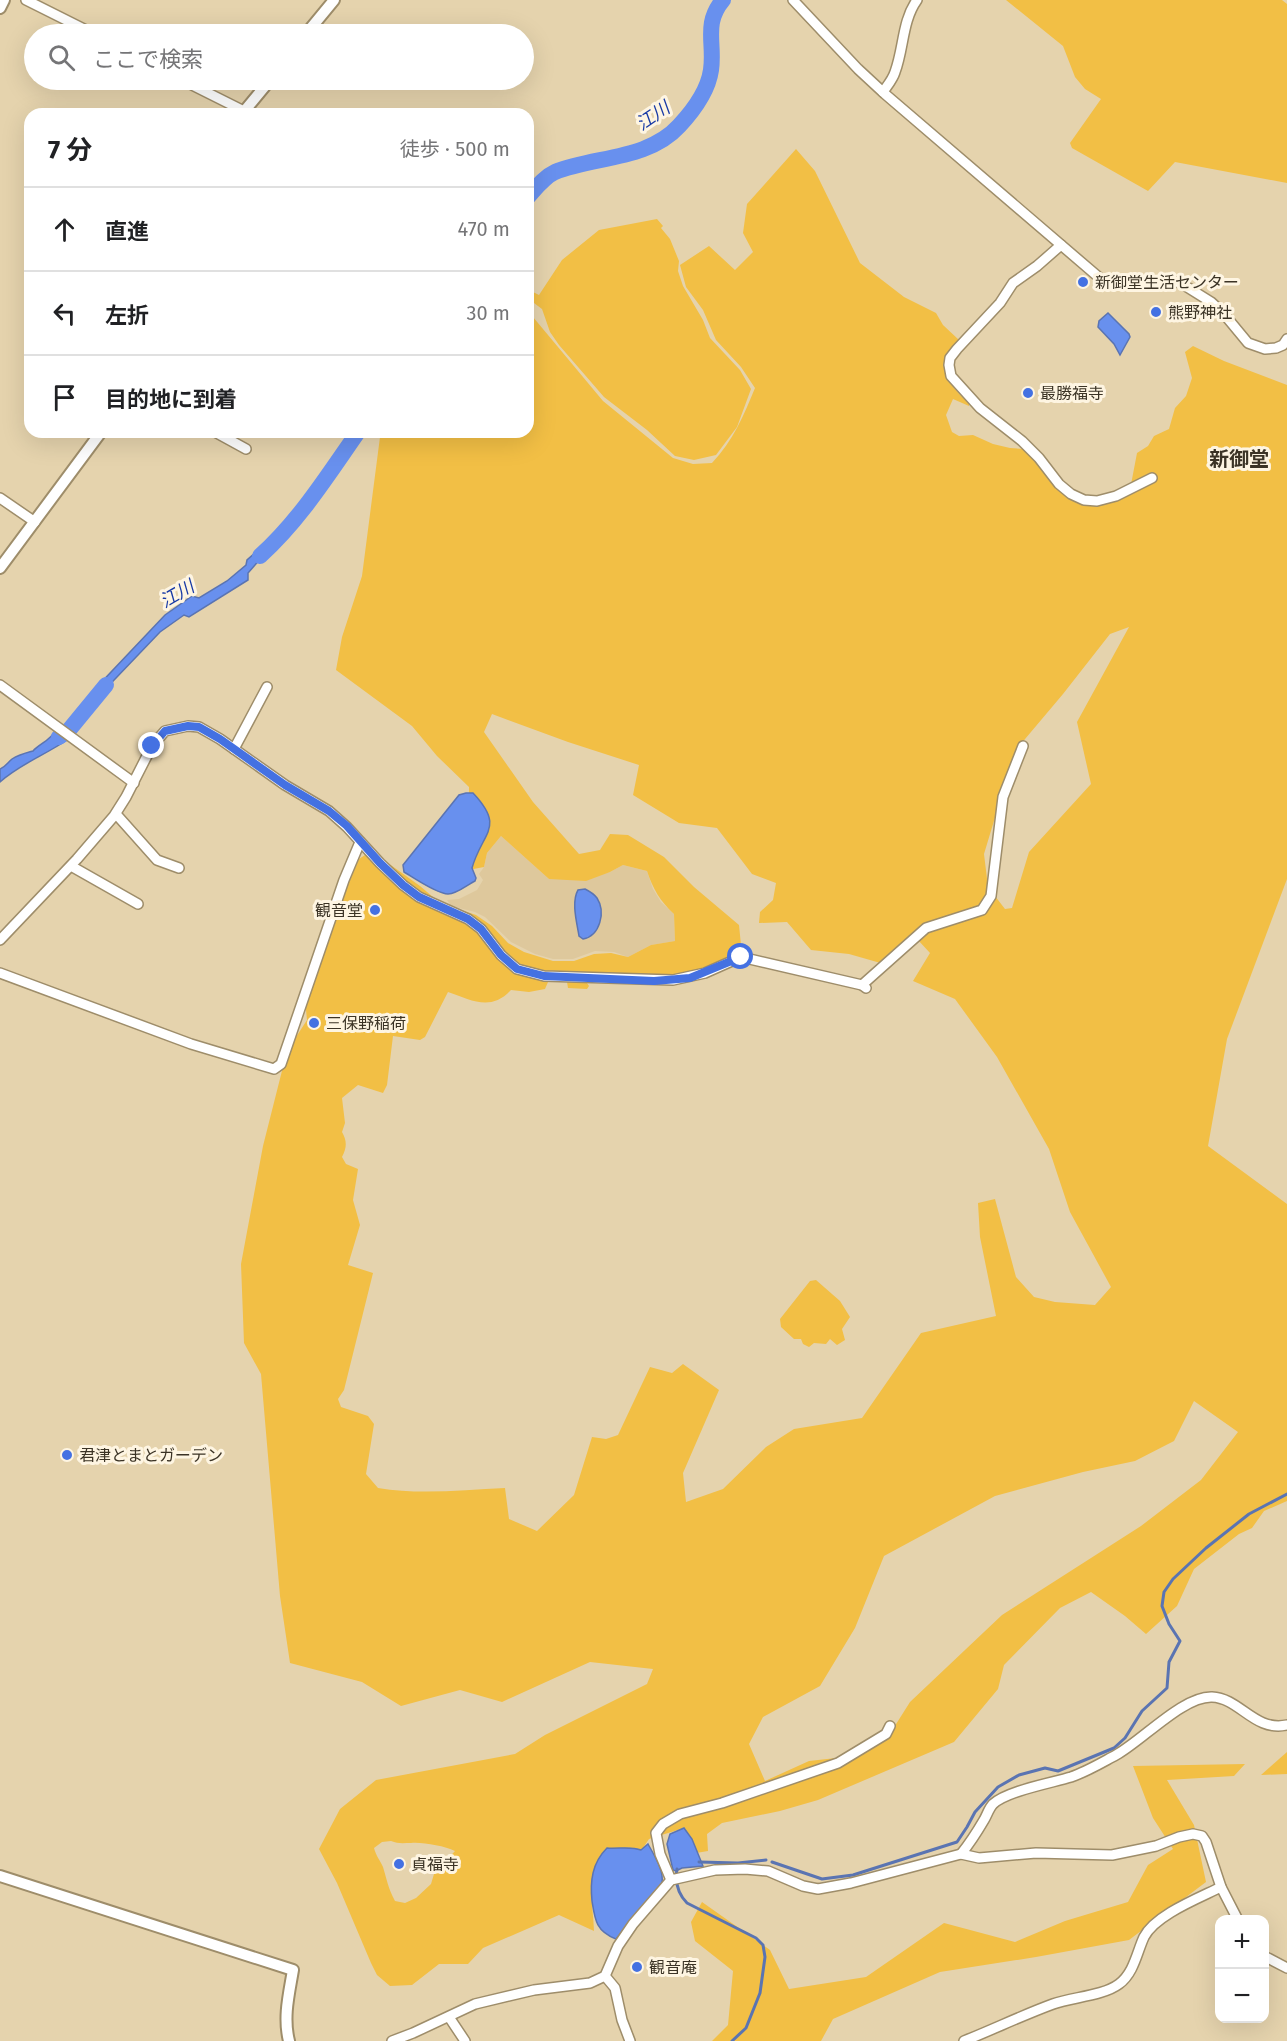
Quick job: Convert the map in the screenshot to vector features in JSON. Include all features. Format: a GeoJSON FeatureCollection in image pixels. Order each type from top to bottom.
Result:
{"type":"FeatureCollection","features":[{"type":"Feature","properties":{"kind":"street"},"geometry":{"type":"LineString","coordinates":[[0,8],[4,0]]}},
{"type":"Feature","properties":{"kind":"street"},"geometry":{"type":"LineString","coordinates":[[26,0],[74,24]]}},
{"type":"Feature","properties":{"kind":"street"},"geometry":{"type":"LineString","coordinates":[[314,24],[334,0]]}},
{"type":"Feature","properties":{"kind":"street"},"geometry":{"type":"LineString","coordinates":[[793,0],[883,92],[1106,283],[1179,282],[1224,314],[1248,343],[1258,347],[1276,348],[1283,345],[1287,339]]}},
{"type":"Feature","properties":{"kind":"street"},"geometry":{"type":"LineString","coordinates":[[883,92],[895,73],[907,21],[917,0]]}},
{"type":"Feature","properties":{"kind":"street"},"geometry":{"type":"LineString","coordinates":[[201,90],[235,108]]}},
{"type":"Feature","properties":{"kind":"street"},"geometry":{"type":"LineString","coordinates":[[246,108],[262,90]]}},
{"type":"Feature","properties":{"kind":"street"},"geometry":{"type":"LineString","coordinates":[[1061,245],[1013,283],[1000,303],[957,349],[950,358],[951,376],[980,408],[1022,441],[1059,484],[1071,494],[1084,500],[1097,501],[1116,496],[1152,478]]}},
{"type":"Feature","properties":{"kind":"street"},"geometry":{"type":"LineString","coordinates":[[0,568],[97,438]]}},
{"type":"Feature","properties":{"kind":"street"},"geometry":{"type":"LineString","coordinates":[[225,438],[246,449]]}},
{"type":"Feature","properties":{"kind":"street"},"geometry":{"type":"LineString","coordinates":[[0,498],[35,522]]}},
{"type":"Feature","properties":{"kind":"street"},"geometry":{"type":"LineString","coordinates":[[0,685],[134,783]]}},
{"type":"Feature","properties":{"kind":"street"},"geometry":{"type":"LineString","coordinates":[[234,749],[267,687]]}},
{"type":"Feature","properties":{"kind":"street"},"geometry":{"type":"LineString","coordinates":[[0,940],[71,866],[116,814],[152,746],[165,731],[188,726],[199,727],[285,785],[329,811],[347,826],[403,885],[419,897],[468,919],[481,929],[508,963],[529,974],[605,979],[673,980],[705,973],[741,957],[864,986],[926,928],[982,910],[991,896],[1003,796],[1023,746]]}},
{"type":"Feature","properties":{"kind":"street"},"geometry":{"type":"LineString","coordinates":[[116,814],[157,860],[180,868]]}},
{"type":"Feature","properties":{"kind":"street"},"geometry":{"type":"LineString","coordinates":[[0,973],[191,1044],[273,1069],[280,1064],[344,880],[360,842]]}},
{"type":"Feature","properties":{"kind":"street"},"geometry":{"type":"LineString","coordinates":[[71,866],[138,904]]}},
{"type":"Feature","properties":{"kind":"street"},"geometry":{"type":"LineString","coordinates":[[961,1854],[993,1804],[1008,1796],[1073,1776],[1095,1766],[1128,1748],[1186,1704],[1211,1697],[1223,1698],[1260,1722],[1270,1726],[1287,1725]]}},
{"type":"Feature","properties":{"kind":"street"},"geometry":{"type":"LineString","coordinates":[[675,1879],[660,1854],[656,1833],[663,1824],[680,1814],[722,1803],[838,1763],[886,1734],[890,1726]]}},
{"type":"Feature","properties":{"kind":"street"},"geometry":{"type":"LineString","coordinates":[[392,2041],[475,2004],[534,1990],[590,1983],[605,1976],[618,1946],[633,1924],[675,1879],[715,1870],[768,1871],[803,1886],[818,1889],[851,1883],[961,1854],[979,1858],[1036,1853],[1112,1855],[1156,1846],[1193,1834],[1202,1836],[1206,1842],[1221,1887],[1235,1915]]}},
{"type":"Feature","properties":{"kind":"street"},"geometry":{"type":"LineString","coordinates":[[0,1876],[293,1971],[286,2010],[289,2041]]}},
{"type":"Feature","properties":{"kind":"street"},"geometry":{"type":"LineString","coordinates":[[964,2041],[1053,2004],[1110,1989],[1119,1984],[1128,1974],[1145,1936],[1155,1924],[1185,1905],[1221,1887]]}},
{"type":"Feature","properties":{"kind":"street"},"geometry":{"type":"LineString","coordinates":[[1269,1959],[1287,1968]]}},
{"type":"Feature","properties":{"kind":"street"},"geometry":{"type":"LineString","coordinates":[[605,1976],[615,1988],[622,2020],[630,2041]]}},
{"type":"Feature","properties":{"kind":"street"},"geometry":{"type":"LineString","coordinates":[[449,2017],[465,2041]]}},
{"type":"Feature","properties":{"kind":"shaded area"},"geometry":{"type":"Polygon","coordinates":[[[1006,0],[1282,0],[1287,4],[1287,183],[1175,162],[1148,191],[1072,148],[1070,143],[1101,99],[1085,89],[1075,77],[1063,46],[1006,0]]]}},
{"type":"Feature","properties":{"kind":"shaded area"},"geometry":{"type":"Polygon","coordinates":[[[796,149],[815,171],[860,263],[904,297],[936,313],[943,325],[959,340],[948,360],[946,374],[969,406],[953,399],[946,415],[952,432],[959,436],[973,435],[993,444],[1010,448],[1040,450],[1041,464],[1048,476],[1056,487],[1075,499],[1095,501],[1129,495],[1137,453],[1148,446],[1154,436],[1169,429],[1175,408],[1186,396],[1192,378],[1185,352],[1193,346],[1224,361],[1287,385],[1287,879],[1227,1039],[1208,1146],[1287,1204],[1287,1501],[1264,1511],[1252,1528],[1239,1534],[1194,1569],[1177,1606],[1146,1634],[1091,1592],[1060,1608],[1004,1665],[998,1689],[954,1742],[818,1800],[780,1811],[722,1823],[707,1834],[708,1851],[696,1853],[684,1828],[649,1839],[641,1851],[629,1848],[607,1848],[595,1866],[593,1876],[594,1931],[559,1915],[483,1948],[468,1964],[439,1964],[412,1985],[390,1986],[377,1975],[337,1883],[319,1849],[340,1809],[376,1780],[515,1754],[545,1735],[647,1684],[653,1669],[590,1662],[502,1702],[460,1690],[401,1706],[362,1682],[290,1663],[280,1596],[261,1374],[244,1343],[241,1264],[263,1146],[287,1051],[307,1020],[305,999],[337,910],[359,859],[365,855],[381,858],[440,903],[476,915],[492,926],[508,943],[524,952],[553,961],[574,961],[594,954],[611,953],[628,957],[651,945],[675,941],[674,914],[658,894],[647,871],[623,865],[586,881],[549,879],[501,836],[487,853],[484,867],[468,870],[469,787],[437,756],[412,726],[336,670],[342,637],[362,576],[380,438],[534,438],[534,318],[603,401],[673,458],[693,464],[712,463],[732,437],[755,388],[741,367],[716,340],[703,310],[686,287],[680,265],[709,246],[735,270],[753,252],[743,233],[747,204],[796,149]],[[1129,627],[1110,634],[1015,751],[984,854],[988,887],[1005,909],[1012,908],[1029,852],[1091,784],[1077,722],[1129,627]],[[492,714],[484,732],[533,802],[579,854],[600,850],[610,834],[628,835],[664,857],[694,887],[739,925],[742,955],[697,980],[656,979],[637,974],[627,976],[590,974],[587,989],[568,988],[567,982],[570,974],[551,975],[545,989],[529,992],[511,990],[496,1001],[473,1001],[448,992],[425,1037],[420,1040],[393,1036],[387,1085],[383,1093],[358,1085],[342,1098],[345,1123],[342,1132],[346,1144],[342,1157],[346,1164],[358,1169],[353,1200],[360,1225],[348,1265],[373,1273],[344,1390],[338,1399],[341,1407],[368,1416],[374,1424],[366,1474],[378,1488],[425,1492],[505,1488],[509,1519],[537,1531],[574,1495],[592,1437],[606,1439],[618,1435],[650,1367],[672,1373],[683,1364],[719,1390],[683,1473],[686,1502],[723,1489],[766,1447],[794,1429],[862,1418],[921,1333],[996,1316],[980,1237],[978,1203],[995,1199],[1016,1277],[1034,1297],[1055,1302],[1095,1305],[1111,1287],[1070,1212],[1049,1149],[997,1057],[955,999],[913,981],[930,953],[918,940],[891,966],[849,954],[811,950],[787,922],[759,923],[760,912],[773,900],[776,883],[752,874],[717,828],[679,823],[633,795],[639,765],[492,714]],[[1194,1401],[1174,1441],[1135,1461],[1083,1472],[995,1496],[884,1556],[855,1628],[820,1686],[763,1717],[749,1744],[765,1781],[809,1761],[845,1757],[886,1740],[910,1702],[1002,1615],[1141,1526],[1201,1480],[1238,1432],[1194,1401]],[[382,1842],[374,1848],[395,1901],[405,1903],[416,1898],[431,1884],[434,1874],[455,1851],[427,1844],[382,1842]]]}},
{"type":"Feature","properties":{"kind":"shaded area"},"geometry":{"type":"Polygon","coordinates":[[[657,219],[670,239],[679,261],[678,271],[683,286],[703,320],[710,338],[740,370],[751,389],[737,427],[716,455],[694,460],[675,456],[647,430],[604,397],[559,345],[550,332],[542,309],[534,303],[534,292],[539,295],[562,260],[599,230],[657,219]]]}},
{"type":"Feature","properties":{"kind":"shaded area"},"geometry":{"type":"Polygon","coordinates":[[[501,836],[549,879],[610,872],[623,865],[647,871],[653,889],[661,902],[674,914],[675,941],[651,945],[628,957],[614,952],[595,951],[573,959],[553,959],[535,954],[511,942],[485,917],[451,906],[447,900],[459,899],[477,890],[483,880],[479,874],[484,867],[487,853],[501,836]]]}},
{"type":"Feature","properties":{"kind":"shaded area"},"geometry":{"type":"Polygon","coordinates":[[[816,1280],[840,1301],[850,1317],[842,1329],[845,1340],[837,1345],[830,1339],[826,1344],[814,1343],[809,1347],[803,1344],[801,1339],[794,1339],[781,1327],[780,1319],[810,1281],[816,1280]]]}},
{"type":"Feature","properties":{"kind":"shaded area"},"geometry":{"type":"Polygon","coordinates":[[[1287,1752],[1287,1774],[1261,1775],[1287,1752]]]}},
{"type":"Feature","properties":{"kind":"shaded area"},"geometry":{"type":"Polygon","coordinates":[[[1245,1764],[1234,1776],[1167,1780],[1194,1825],[1206,1882],[1129,1940],[940,1972],[833,2019],[821,2041],[712,2041],[728,2025],[733,1971],[695,1941],[691,1922],[702,1902],[770,1950],[789,1989],[866,1977],[944,1923],[1015,1942],[1065,1921],[1128,1902],[1148,1865],[1173,1849],[1153,1818],[1133,1766],[1245,1764]]]}},
{"type":"Feature","properties":{"kind":"water"},"geometry":{"type":"Polygon","coordinates":[[[1108,313],[1130,337],[1120,355],[1114,344],[1098,327],[1099,321],[1108,313]]]}},
{"type":"Feature","properties":{"kind":"water"},"geometry":{"type":"Polygon","coordinates":[[[275,542],[248,573],[248,580],[189,617],[184,615],[160,632],[92,701],[90,696],[94,690],[165,615],[192,596],[199,598],[227,581],[266,543],[269,545],[275,542]]]}},
{"type":"Feature","properties":{"kind":"water"},"geometry":{"type":"Polygon","coordinates":[[[55,731],[67,740],[0,782],[0,769],[10,760],[33,751],[55,731]]]}},
{"type":"Feature","properties":{"kind":"water"},"geometry":{"type":"Polygon","coordinates":[[[473,793],[483,805],[488,814],[489,830],[472,868],[475,881],[455,893],[443,893],[404,872],[403,865],[459,795],[473,793]]]}},
{"type":"Feature","properties":{"kind":"water"},"geometry":{"type":"Polygon","coordinates":[[[585,889],[597,898],[601,916],[594,933],[583,939],[579,936],[575,900],[578,890],[585,889]]]}},
{"type":"Feature","properties":{"kind":"water"},"geometry":{"type":"Polygon","coordinates":[[[684,1828],[692,1839],[703,1866],[682,1868],[676,1871],[673,1870],[667,1844],[670,1834],[684,1828]]]}},
{"type":"Feature","properties":{"kind":"water"},"geometry":{"type":"Polygon","coordinates":[[[648,1844],[660,1868],[662,1883],[616,1939],[600,1928],[596,1919],[591,1894],[595,1866],[607,1848],[641,1850],[648,1844]]]}},
{"type":"Feature","properties":{"kind":"waterway","name":"江川"},"geometry":{"type":"LineString","coordinates":[[534,191],[555,172],[637,151],[666,137],[679,126],[707,86],[712,60],[711,26],[713,17],[723,0]]}},
{"type":"Feature","properties":{"kind":"waterway","name":"江川"},"geometry":{"type":"LineString","coordinates":[[260,556],[300,513],[354,438]]}},
{"type":"Feature","properties":{"kind":"waterway","name":"江川"},"geometry":{"type":"LineString","coordinates":[[59,737],[69,730],[106,685]]}},
{"type":"Feature","properties":{"kind":"waterway"},"geometry":{"type":"LineString","coordinates":[[772,1862],[822,1879],[853,1875],[957,1842],[975,1812],[998,1787],[1019,1775],[1045,1768],[1058,1771],[1114,1748],[1125,1738],[1142,1711],[1167,1688],[1169,1662],[1180,1641],[1169,1624],[1162,1606],[1164,1592],[1173,1579],[1206,1548],[1249,1514],[1287,1494]]}},
{"type":"Feature","properties":{"kind":"waterway"},"geometry":{"type":"LineString","coordinates":[[699,1862],[738,1863],[766,1860]]}},
{"type":"Feature","properties":{"kind":"waterway"},"geometry":{"type":"LineString","coordinates":[[677,1869],[678,1887],[687,1903],[756,1938],[763,1945],[765,1957],[760,1993],[746,2028],[732,2041]]}},
{"type":"Feature","properties":{"kind":"place","name":"新御堂生活センター"},"geometry":{"type":"Point","coordinates":[1083,282]}},
{"type":"Feature","properties":{"kind":"place","name":"熊野神社"},"geometry":{"type":"Point","coordinates":[1156,312]}},
{"type":"Feature","properties":{"kind":"place","name":"最勝福寺"},"geometry":{"type":"Point","coordinates":[1028,393]}},
{"type":"Feature","properties":{"kind":"place","name":"観音堂"},"geometry":{"type":"Point","coordinates":[375,910]}},
{"type":"Feature","properties":{"kind":"place","name":"三保野稲荷"},"geometry":{"type":"Point","coordinates":[314,1023]}},
{"type":"Feature","properties":{"kind":"place","name":"君津とまとガーデン"},"geometry":{"type":"Point","coordinates":[67,1455]}},
{"type":"Feature","properties":{"kind":"place","name":"貞福寺"},"geometry":{"type":"Point","coordinates":[399,1864]}},
{"type":"Feature","properties":{"kind":"place","name":"観音庵"},"geometry":{"type":"Point","coordinates":[637,1967]}},
{"type":"Feature","properties":{"kind":"district","name":"新御堂"},"geometry":{"type":"Point","coordinates":[1239,459]}},
{"type":"Feature","properties":{"kind":"route"},"geometry":{"type":"LineString","coordinates":[[152,746],[165,731],[188,726],[199,727],[220,739],[285,785],[329,811],[347,826],[403,885],[419,897],[468,919],[491,940],[508,963],[529,974],[673,980],[705,973],[741,957]]}}]}
